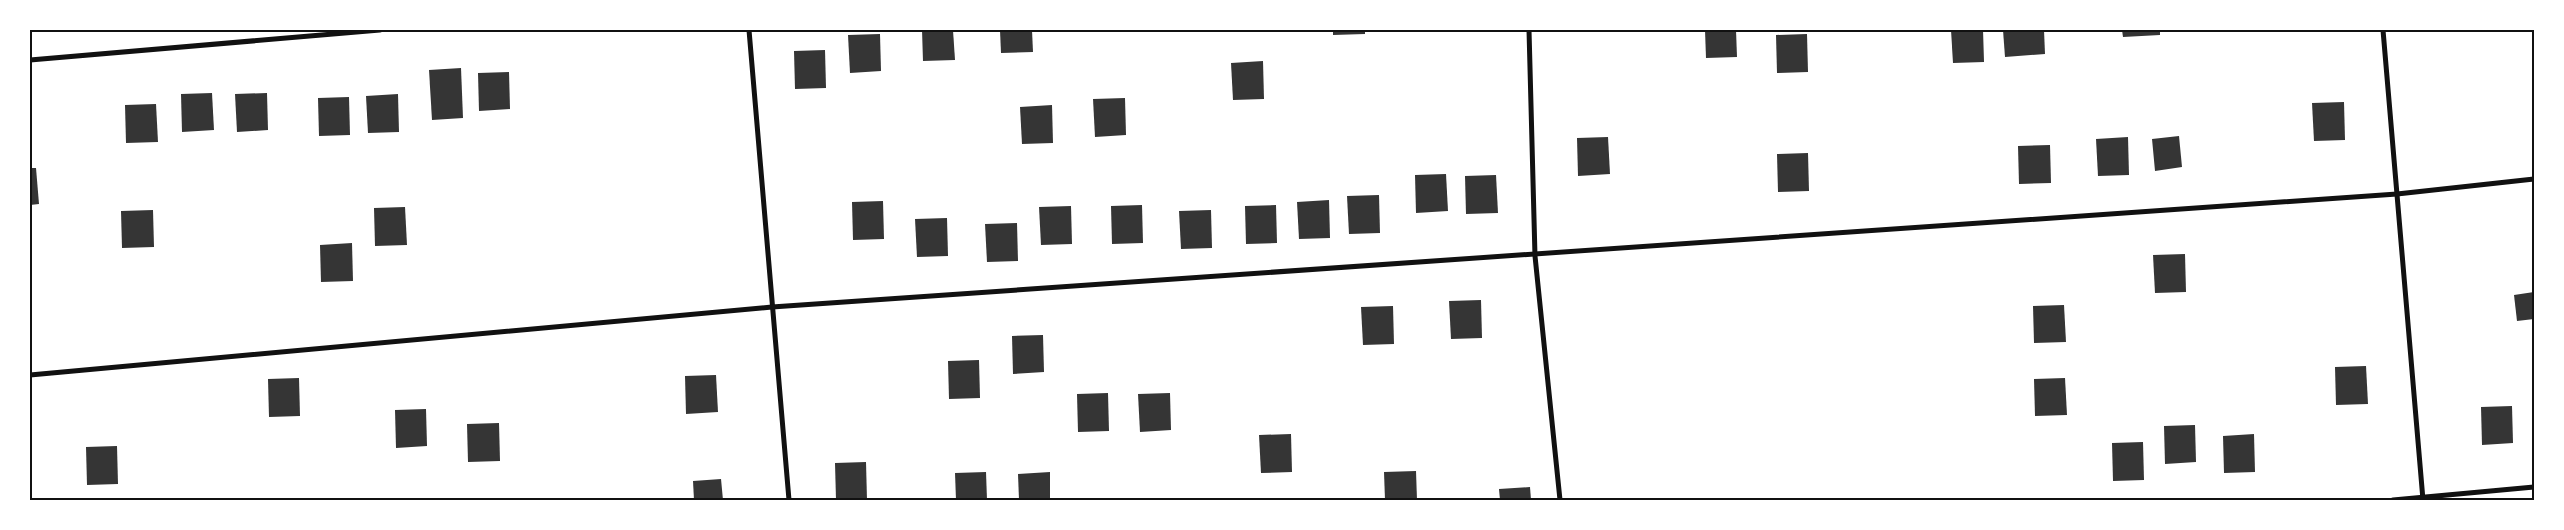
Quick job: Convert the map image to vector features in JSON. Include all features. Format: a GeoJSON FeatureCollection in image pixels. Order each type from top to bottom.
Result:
{"type":"FeatureCollection","features":[{"type":"Feature","properties":{"kind":"street"},"geometry":{"type":"LineString","coordinates":[[30,60],[380,30]]}},
{"type":"Feature","properties":{"kind":"street"},"geometry":{"type":"LineString","coordinates":[[749,30],[789,500]]}},
{"type":"Feature","properties":{"kind":"street"},"geometry":{"type":"LineString","coordinates":[[1529,30],[1535,256],[1560,500]]}},
{"type":"Feature","properties":{"kind":"street"},"geometry":{"type":"LineString","coordinates":[[2383,30],[2423,499]]}},
{"type":"Feature","properties":{"kind":"street"},"geometry":{"type":"LineString","coordinates":[[30,375],[772,307],[1535,256],[2397,194],[2534,179]]}},
{"type":"Feature","properties":{"kind":"street"},"geometry":{"type":"LineString","coordinates":[[2393,500],[2423,499],[2534,487]]}},
{"type":"Feature","properties":{"kind":"building"},"geometry":{"type":"Polygon","coordinates":[[[922,30],[953,30],[955,60],[923,61],[922,30]]]}},
{"type":"Feature","properties":{"kind":"building"},"geometry":{"type":"Polygon","coordinates":[[[1000,30],[1032,30],[1033,52],[1001,53],[1000,30]]]}},
{"type":"Feature","properties":{"kind":"building"},"geometry":{"type":"Polygon","coordinates":[[[1333,30],[1365,30],[1365,34],[1333,35],[1333,30]]]}},
{"type":"Feature","properties":{"kind":"building"},"geometry":{"type":"Polygon","coordinates":[[[1705,30],[1736,30],[1737,57],[1706,58],[1705,30]]]}},
{"type":"Feature","properties":{"kind":"building"},"geometry":{"type":"Polygon","coordinates":[[[1951,30],[1983,30],[1984,62],[1953,63],[1951,30]]]}},
{"type":"Feature","properties":{"kind":"building"},"geometry":{"type":"Polygon","coordinates":[[[2003,30],[2044,30],[2045,54],[2005,57],[2003,30]]]}},
{"type":"Feature","properties":{"kind":"building"},"geometry":{"type":"Polygon","coordinates":[[[2122,30],[2160,30],[2160,35],[2123,37],[2122,30]]]}},
{"type":"Feature","properties":{"kind":"building"},"geometry":{"type":"Polygon","coordinates":[[[880,34],[881,71],[850,73],[848,35],[880,34]]]}},
{"type":"Feature","properties":{"kind":"building"},"geometry":{"type":"Polygon","coordinates":[[[1807,34],[1808,72],[1777,73],[1776,35],[1807,34]]]}},
{"type":"Feature","properties":{"kind":"building"},"geometry":{"type":"Polygon","coordinates":[[[825,50],[826,88],[795,89],[794,51],[825,50]]]}},
{"type":"Feature","properties":{"kind":"building"},"geometry":{"type":"Polygon","coordinates":[[[1263,61],[1264,99],[1233,100],[1231,63],[1263,61]]]}},
{"type":"Feature","properties":{"kind":"building"},"geometry":{"type":"Polygon","coordinates":[[[461,68],[463,118],[432,120],[429,70],[461,68]]]}},
{"type":"Feature","properties":{"kind":"building"},"geometry":{"type":"Polygon","coordinates":[[[509,72],[510,109],[479,111],[478,73],[509,72]]]}},
{"type":"Feature","properties":{"kind":"building"},"geometry":{"type":"Polygon","coordinates":[[[212,93],[214,130],[182,132],[181,94],[212,93]]]}},
{"type":"Feature","properties":{"kind":"building"},"geometry":{"type":"Polygon","coordinates":[[[267,93],[268,130],[237,132],[235,94],[267,93]]]}},
{"type":"Feature","properties":{"kind":"building"},"geometry":{"type":"Polygon","coordinates":[[[398,94],[399,132],[368,133],[366,96],[398,94]]]}},
{"type":"Feature","properties":{"kind":"building"},"geometry":{"type":"Polygon","coordinates":[[[349,97],[350,135],[319,136],[318,98],[349,97]]]}},
{"type":"Feature","properties":{"kind":"building"},"geometry":{"type":"Polygon","coordinates":[[[1125,98],[1126,135],[1095,137],[1093,99],[1125,98]]]}},
{"type":"Feature","properties":{"kind":"building"},"geometry":{"type":"Polygon","coordinates":[[[2344,102],[2345,140],[2314,141],[2312,103],[2344,102]]]}},
{"type":"Feature","properties":{"kind":"building"},"geometry":{"type":"Polygon","coordinates":[[[156,104],[158,142],[126,143],[125,105],[156,104]]]}},
{"type":"Feature","properties":{"kind":"building"},"geometry":{"type":"Polygon","coordinates":[[[1052,105],[1053,143],[1022,144],[1020,107],[1052,105]]]}},
{"type":"Feature","properties":{"kind":"building"},"geometry":{"type":"Polygon","coordinates":[[[2179,136],[2182,167],[2155,171],[2152,139],[2179,136]]]}},
{"type":"Feature","properties":{"kind":"building"},"geometry":{"type":"Polygon","coordinates":[[[1608,137],[1610,174],[1578,176],[1577,138],[1608,137]]]}},
{"type":"Feature","properties":{"kind":"building"},"geometry":{"type":"Polygon","coordinates":[[[2128,137],[2129,175],[2098,176],[2096,139],[2128,137]]]}},
{"type":"Feature","properties":{"kind":"building"},"geometry":{"type":"Polygon","coordinates":[[[2050,145],[2051,183],[2019,184],[2018,146],[2050,145]]]}},
{"type":"Feature","properties":{"kind":"building"},"geometry":{"type":"Polygon","coordinates":[[[1808,153],[1809,191],[1778,192],[1777,154],[1808,153]]]}},
{"type":"Feature","properties":{"kind":"building"},"geometry":{"type":"Polygon","coordinates":[[[30,168],[36,168],[39,204],[30,205],[30,168]]]}},
{"type":"Feature","properties":{"kind":"building"},"geometry":{"type":"Polygon","coordinates":[[[1446,174],[1448,211],[1416,213],[1415,175],[1446,174]]]}},
{"type":"Feature","properties":{"kind":"building"},"geometry":{"type":"Polygon","coordinates":[[[1496,175],[1498,213],[1466,214],[1465,176],[1496,175]]]}},
{"type":"Feature","properties":{"kind":"building"},"geometry":{"type":"Polygon","coordinates":[[[1379,195],[1380,233],[1349,234],[1347,196],[1379,195]]]}},
{"type":"Feature","properties":{"kind":"building"},"geometry":{"type":"Polygon","coordinates":[[[1329,200],[1330,238],[1299,239],[1297,202],[1329,200]]]}},
{"type":"Feature","properties":{"kind":"building"},"geometry":{"type":"Polygon","coordinates":[[[883,201],[884,239],[853,240],[852,202],[883,201]]]}},
{"type":"Feature","properties":{"kind":"building"},"geometry":{"type":"Polygon","coordinates":[[[1142,205],[1143,243],[1112,244],[1111,206],[1142,205]]]}},
{"type":"Feature","properties":{"kind":"building"},"geometry":{"type":"Polygon","coordinates":[[[1276,205],[1277,243],[1246,244],[1245,206],[1276,205]]]}},
{"type":"Feature","properties":{"kind":"building"},"geometry":{"type":"Polygon","coordinates":[[[1071,206],[1072,244],[1041,245],[1039,207],[1071,206]]]}},
{"type":"Feature","properties":{"kind":"building"},"geometry":{"type":"Polygon","coordinates":[[[405,207],[407,245],[375,246],[374,208],[405,207]]]}},
{"type":"Feature","properties":{"kind":"building"},"geometry":{"type":"Polygon","coordinates":[[[153,210],[154,247],[122,248],[121,211],[153,210]]]}},
{"type":"Feature","properties":{"kind":"building"},"geometry":{"type":"Polygon","coordinates":[[[1211,210],[1212,248],[1181,249],[1179,211],[1211,210]]]}},
{"type":"Feature","properties":{"kind":"building"},"geometry":{"type":"Polygon","coordinates":[[[947,218],[948,256],[917,257],[915,219],[947,218]]]}},
{"type":"Feature","properties":{"kind":"building"},"geometry":{"type":"Polygon","coordinates":[[[1017,223],[1018,261],[987,262],[985,224],[1017,223]]]}},
{"type":"Feature","properties":{"kind":"building"},"geometry":{"type":"Polygon","coordinates":[[[352,243],[353,281],[321,282],[320,245],[352,243]]]}},
{"type":"Feature","properties":{"kind":"building"},"geometry":{"type":"Polygon","coordinates":[[[2185,254],[2186,292],[2155,293],[2153,255],[2185,254]]]}},
{"type":"Feature","properties":{"kind":"building"},"geometry":{"type":"Polygon","coordinates":[[[2534,292],[2534,319],[2517,321],[2514,295],[2534,292]]]}},
{"type":"Feature","properties":{"kind":"building"},"geometry":{"type":"Polygon","coordinates":[[[1481,300],[1482,338],[1451,339],[1449,301],[1481,300]]]}},
{"type":"Feature","properties":{"kind":"building"},"geometry":{"type":"Polygon","coordinates":[[[2064,305],[2066,342],[2034,343],[2033,306],[2064,305]]]}},
{"type":"Feature","properties":{"kind":"building"},"geometry":{"type":"Polygon","coordinates":[[[1393,306],[1394,344],[1363,345],[1361,307],[1393,306]]]}},
{"type":"Feature","properties":{"kind":"building"},"geometry":{"type":"Polygon","coordinates":[[[1043,335],[1044,372],[1013,374],[1012,336],[1043,335]]]}},
{"type":"Feature","properties":{"kind":"building"},"geometry":{"type":"Polygon","coordinates":[[[979,360],[980,398],[949,399],[948,361],[979,360]]]}},
{"type":"Feature","properties":{"kind":"building"},"geometry":{"type":"Polygon","coordinates":[[[2366,366],[2368,404],[2336,405],[2335,367],[2366,366]]]}},
{"type":"Feature","properties":{"kind":"building"},"geometry":{"type":"Polygon","coordinates":[[[716,375],[718,412],[686,414],[685,376],[716,375]]]}},
{"type":"Feature","properties":{"kind":"building"},"geometry":{"type":"Polygon","coordinates":[[[299,378],[300,416],[269,417],[268,379],[299,378]]]}},
{"type":"Feature","properties":{"kind":"building"},"geometry":{"type":"Polygon","coordinates":[[[2065,378],[2067,415],[2035,416],[2034,379],[2065,378]]]}},
{"type":"Feature","properties":{"kind":"building"},"geometry":{"type":"Polygon","coordinates":[[[1108,393],[1109,431],[1078,432],[1077,394],[1108,393]]]}},
{"type":"Feature","properties":{"kind":"building"},"geometry":{"type":"Polygon","coordinates":[[[1170,393],[1171,430],[1140,432],[1138,394],[1170,393]]]}},
{"type":"Feature","properties":{"kind":"building"},"geometry":{"type":"Polygon","coordinates":[[[2512,406],[2513,443],[2482,445],[2481,407],[2512,406]]]}},
{"type":"Feature","properties":{"kind":"building"},"geometry":{"type":"Polygon","coordinates":[[[426,409],[427,446],[396,448],[395,410],[426,409]]]}},
{"type":"Feature","properties":{"kind":"building"},"geometry":{"type":"Polygon","coordinates":[[[499,423],[500,461],[468,462],[467,424],[499,423]]]}},
{"type":"Feature","properties":{"kind":"building"},"geometry":{"type":"Polygon","coordinates":[[[2195,425],[2196,462],[2165,464],[2164,426],[2195,425]]]}},
{"type":"Feature","properties":{"kind":"building"},"geometry":{"type":"Polygon","coordinates":[[[1291,434],[1292,472],[1261,473],[1259,435],[1291,434]]]}},
{"type":"Feature","properties":{"kind":"building"},"geometry":{"type":"Polygon","coordinates":[[[2254,434],[2255,472],[2224,473],[2223,436],[2254,434]]]}},
{"type":"Feature","properties":{"kind":"building"},"geometry":{"type":"Polygon","coordinates":[[[2143,442],[2144,480],[2113,481],[2112,443],[2143,442]]]}},
{"type":"Feature","properties":{"kind":"building"},"geometry":{"type":"Polygon","coordinates":[[[117,446],[118,484],[87,485],[86,447],[117,446]]]}},
{"type":"Feature","properties":{"kind":"building"},"geometry":{"type":"Polygon","coordinates":[[[866,462],[867,500],[836,500],[835,463],[866,462]]]}},
{"type":"Feature","properties":{"kind":"building"},"geometry":{"type":"Polygon","coordinates":[[[1416,471],[1417,500],[1385,500],[1384,472],[1416,471]]]}},
{"type":"Feature","properties":{"kind":"building"},"geometry":{"type":"Polygon","coordinates":[[[986,472],[987,500],[956,500],[955,473],[986,472]]]}},
{"type":"Feature","properties":{"kind":"building"},"geometry":{"type":"Polygon","coordinates":[[[1050,472],[1050,500],[1019,500],[1018,474],[1050,472]]]}},
{"type":"Feature","properties":{"kind":"building"},"geometry":{"type":"Polygon","coordinates":[[[721,479],[723,500],[694,500],[693,481],[721,479]]]}},
{"type":"Feature","properties":{"kind":"building"},"geometry":{"type":"Polygon","coordinates":[[[1530,487],[1531,500],[1500,500],[1499,489],[1530,487]]]}}]}
